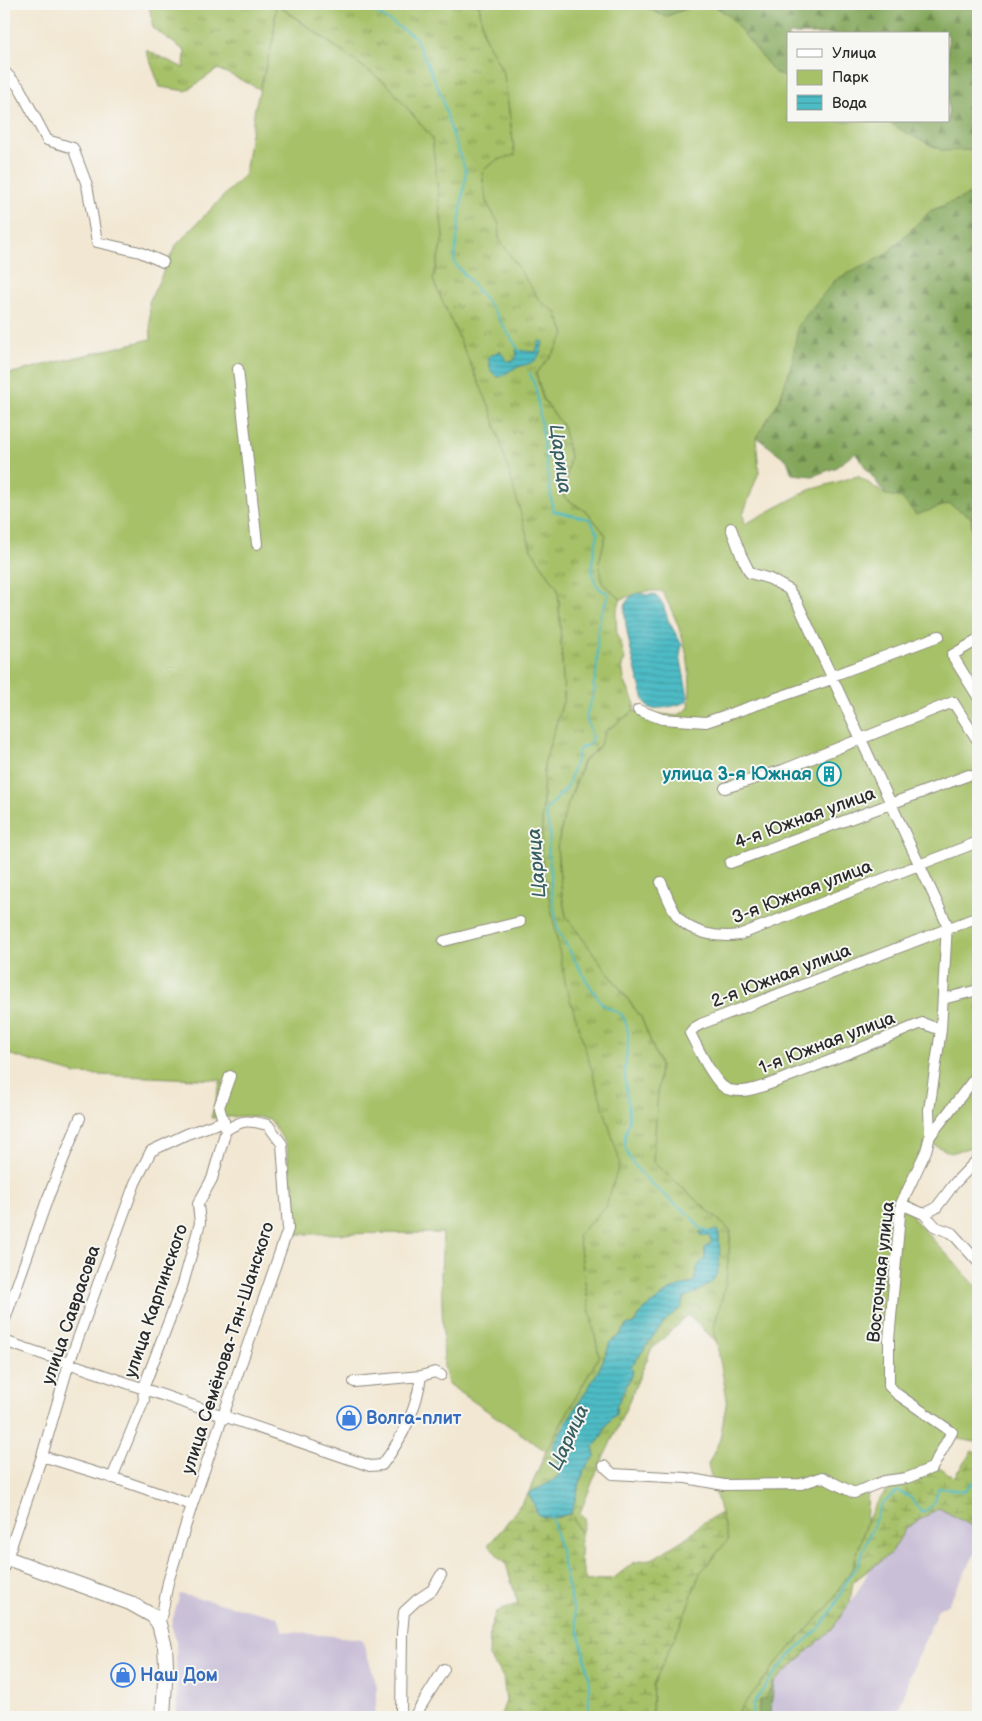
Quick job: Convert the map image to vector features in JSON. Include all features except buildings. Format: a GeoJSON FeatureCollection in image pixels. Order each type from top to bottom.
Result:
{"type":"FeatureCollection","features":[{"type":"Feature","properties":{"kind":"main road"},"geometry":{"type":"LineString","coordinates":[[5,1561],[130,1603],[153,1616],[159,1624],[165,1646],[166,1664],[163,1717]]}},
{"type":"Feature","properties":{"kind":"street"},"geometry":{"type":"LineString","coordinates":[[4,71],[19,87],[47,140],[73,148],[87,185],[97,242],[140,252],[164,262]]}},
{"type":"Feature","properties":{"kind":"street"},"geometry":{"type":"LineString","coordinates":[[238,369],[257,544]]}},
{"type":"Feature","properties":{"kind":"street"},"geometry":{"type":"LineString","coordinates":[[731,528],[750,573],[770,579],[788,588],[797,602],[947,924],[941,1030],[929,1110],[930,1136]]}},
{"type":"Feature","properties":{"kind":"street"},"geometry":{"type":"LineString","coordinates":[[638,710],[662,719],[706,722],[829,680],[832,676],[939,636]]}},
{"type":"Feature","properties":{"kind":"street"},"geometry":{"type":"LineString","coordinates":[[978,640],[952,655],[978,697]]}},
{"type":"Feature","properties":{"kind":"street"},"geometry":{"type":"LineString","coordinates":[[725,788],[782,770],[954,702],[978,740]]}},
{"type":"Feature","properties":{"kind":"street","name":"4-я Южная улица"},"geometry":{"type":"LineString","coordinates":[[730,863],[969,775]]}},
{"type":"Feature","properties":{"kind":"street","name":"3-я Южная улица"},"geometry":{"type":"LineString","coordinates":[[661,882],[678,917],[689,927],[725,937],[739,935],[978,842]]}},
{"type":"Feature","properties":{"kind":"street"},"geometry":{"type":"LineString","coordinates":[[947,929],[978,917]]}},
{"type":"Feature","properties":{"kind":"street"},"geometry":{"type":"LineString","coordinates":[[444,941],[520,922]]}},
{"type":"Feature","properties":{"kind":"street","name":"2-я Южная улица"},"geometry":{"type":"LineString","coordinates":[[724,1088],[714,1075],[690,1033],[694,1028],[947,929]]}},
{"type":"Feature","properties":{"kind":"street"},"geometry":{"type":"LineString","coordinates":[[943,999],[978,990]]}},
{"type":"Feature","properties":{"kind":"street","name":"1-я Южная улица"},"geometry":{"type":"LineString","coordinates":[[724,1088],[744,1091],[768,1084],[843,1056],[922,1023],[941,1030]]}},
{"type":"Feature","properties":{"kind":"street","name":"Восточная улица"},"geometry":{"type":"LineString","coordinates":[[604,1466],[613,1474],[686,1478],[724,1485],[801,1484],[822,1477],[854,1493],[884,1481],[906,1478],[932,1468],[952,1432],[888,1386],[889,1340],[901,1204],[926,1151],[930,1136],[978,1074]]}},
{"type":"Feature","properties":{"kind":"street","name":"улица Карпинского"},"geometry":{"type":"LineString","coordinates":[[112,1478],[144,1400],[143,1389],[183,1284],[200,1223],[198,1204],[212,1178],[225,1126],[220,1107],[230,1076]]}},
{"type":"Feature","properties":{"kind":"street"},"geometry":{"type":"LineString","coordinates":[[4,1322],[47,1200],[80,1118]]}},
{"type":"Feature","properties":{"kind":"street","name":"улица Семёнова-Тян-Шанского"},"geometry":{"type":"LineString","coordinates":[[159,1624],[164,1610],[168,1582],[192,1506],[288,1229],[282,1144],[268,1125],[252,1121],[225,1126]]}},
{"type":"Feature","properties":{"kind":"street","name":"улица Саврасова"},"geometry":{"type":"LineString","coordinates":[[5,1561],[42,1456],[69,1363],[134,1183],[151,1151],[187,1134],[225,1126]]}},
{"type":"Feature","properties":{"kind":"street"},"geometry":{"type":"LineString","coordinates":[[924,1214],[936,1208],[954,1184],[978,1158]]}},
{"type":"Feature","properties":{"kind":"street"},"geometry":{"type":"LineString","coordinates":[[901,1204],[924,1214],[936,1227],[952,1233],[978,1262]]}},
{"type":"Feature","properties":{"kind":"street"},"geometry":{"type":"LineString","coordinates":[[4,1341],[370,1466],[382,1465],[411,1418],[419,1395],[421,1376]]}},
{"type":"Feature","properties":{"kind":"street"},"geometry":{"type":"LineString","coordinates":[[354,1382],[421,1376],[435,1372],[441,1375]]}},
{"type":"Feature","properties":{"kind":"street"},"geometry":{"type":"LineString","coordinates":[[42,1456],[123,1480],[192,1506]]}},
{"type":"Feature","properties":{"kind":"street"},"geometry":{"type":"LineString","coordinates":[[400,1717],[404,1612],[432,1590],[441,1575]]}},
{"type":"Feature","properties":{"kind":"street"},"geometry":{"type":"LineString","coordinates":[[414,1717],[444,1669]]}},
{"type":"Feature","properties":{"kind":"street"},"geometry":{"type":"LineString","coordinates":[[4,1714],[15,1717]]}},
{"type":"Feature","properties":{"kind":"shaded area"},"geometry":{"type":"Polygon","coordinates":[[[939,1508],[969,1525],[978,1525],[978,1548],[948,1604],[938,1609],[909,1677],[897,1717],[768,1717],[770,1716],[774,1682],[833,1628],[858,1591],[869,1570],[891,1553],[906,1528],[939,1508]]]}},
{"type":"Feature","properties":{"kind":"shaded area"},"geometry":{"type":"Polygon","coordinates":[[[180,1594],[278,1617],[283,1631],[362,1639],[377,1686],[375,1717],[177,1717],[176,1640],[171,1625],[180,1594]]]}},
{"type":"Feature","properties":{"kind":"green space"},"geometry":{"type":"Polygon","coordinates":[[[149,4],[276,4],[274,37],[260,89],[218,69],[186,91],[160,87],[146,50],[184,68],[185,51],[153,28],[149,4]]]}},
{"type":"Feature","properties":{"kind":"green space"},"geometry":{"type":"Polygon","coordinates":[[[276,4],[388,85],[432,138],[443,237],[433,280],[491,410],[531,549],[558,589],[564,698],[544,764],[541,856],[566,986],[620,1162],[606,1206],[578,1235],[588,1302],[599,1356],[546,1451],[448,1384],[444,1366],[441,1273],[443,1233],[295,1234],[287,1146],[270,1119],[247,1116],[211,1118],[221,1080],[76,1074],[4,1053],[4,375],[151,339],[149,302],[176,245],[245,174],[255,107],[274,37],[276,4]]]}},
{"type":"Feature","properties":{"kind":"green space"},"geometry":{"type":"Polygon","coordinates":[[[277,4],[479,4],[484,35],[504,74],[515,156],[497,160],[486,201],[499,224],[499,238],[540,301],[556,312],[565,334],[552,355],[536,374],[543,399],[563,426],[570,456],[564,497],[588,513],[606,535],[599,562],[603,583],[621,599],[616,613],[617,636],[621,643],[625,660],[622,664],[624,680],[635,704],[634,711],[606,731],[599,747],[583,761],[565,813],[557,848],[562,895],[566,916],[641,1017],[660,1065],[653,1162],[731,1231],[726,1283],[714,1328],[717,1342],[688,1315],[651,1350],[580,1513],[585,1519],[581,1535],[571,1513],[584,1470],[595,1457],[593,1447],[600,1439],[608,1422],[616,1414],[616,1407],[633,1372],[630,1366],[659,1328],[681,1308],[684,1298],[719,1246],[719,1234],[717,1231],[701,1232],[709,1236],[712,1242],[705,1248],[705,1258],[698,1266],[694,1282],[670,1290],[643,1311],[632,1325],[628,1324],[620,1335],[610,1342],[599,1370],[552,1448],[561,1472],[550,1482],[528,1494],[546,1451],[599,1356],[588,1302],[578,1235],[606,1206],[541,856],[544,764],[564,698],[558,589],[531,549],[513,491],[460,341],[433,280],[443,237],[388,85],[277,4]]]}},
{"type":"Feature","properties":{"kind":"green space"},"geometry":{"type":"Polygon","coordinates":[[[479,4],[638,4],[665,17],[699,4],[712,4],[730,17],[775,73],[787,78],[787,122],[889,122],[943,151],[978,150],[978,191],[930,211],[885,255],[835,280],[798,325],[792,362],[779,401],[756,437],[759,472],[743,514],[745,524],[809,490],[858,476],[886,495],[902,498],[916,515],[949,504],[971,517],[973,549],[978,558],[978,1145],[951,1153],[926,1141],[904,1197],[914,1219],[978,1288],[978,1440],[975,1442],[953,1438],[935,1465],[868,1490],[866,1523],[853,1567],[828,1607],[779,1660],[734,1717],[652,1717],[653,1685],[683,1619],[700,1573],[728,1540],[708,1465],[720,1439],[727,1399],[714,1328],[726,1283],[731,1231],[653,1162],[660,1065],[641,1017],[566,916],[557,848],[565,813],[584,761],[599,747],[606,731],[634,711],[677,716],[689,708],[688,661],[681,633],[662,591],[647,591],[621,599],[603,584],[599,562],[606,535],[588,513],[564,497],[570,456],[563,426],[543,399],[536,373],[552,355],[565,334],[556,312],[540,301],[499,238],[499,224],[486,201],[482,171],[497,160],[515,155],[504,74],[484,35],[479,4]]]}},
{"type":"Feature","properties":{"kind":"green space"},"geometry":{"type":"Polygon","coordinates":[[[638,4],[699,4],[665,17],[638,4]]]}},
{"type":"Feature","properties":{"kind":"green space"},"geometry":{"type":"Polygon","coordinates":[[[712,4],[978,4],[978,150],[943,151],[889,122],[950,122],[950,32],[787,32],[787,78],[775,73],[730,17],[712,4]]]}},
{"type":"Feature","properties":{"kind":"green space"},"geometry":{"type":"Polygon","coordinates":[[[978,191],[978,558],[973,549],[971,517],[949,504],[916,515],[902,498],[886,495],[855,453],[835,468],[813,476],[792,474],[787,460],[756,437],[779,401],[792,362],[797,325],[835,280],[885,255],[930,211],[978,191]]]}},
{"type":"Feature","properties":{"kind":"green space"},"geometry":{"type":"Polygon","coordinates":[[[972,1451],[978,1454],[978,1525],[970,1525],[939,1508],[906,1528],[891,1553],[853,1582],[850,1602],[833,1628],[774,1682],[766,1698],[760,1700],[757,1717],[734,1717],[779,1660],[828,1607],[853,1567],[866,1523],[874,1507],[888,1488],[935,1465],[954,1477],[972,1451]]]}},
{"type":"Feature","properties":{"kind":"green space"},"geometry":{"type":"Polygon","coordinates":[[[528,1494],[533,1501],[537,1514],[558,1518],[571,1513],[581,1535],[580,1558],[586,1581],[614,1578],[633,1563],[654,1558],[687,1537],[702,1523],[721,1513],[728,1540],[700,1573],[683,1619],[653,1685],[652,1717],[500,1717],[506,1701],[503,1677],[489,1657],[490,1628],[496,1612],[518,1604],[506,1564],[488,1545],[528,1494]]]}},
{"type":"Feature","properties":{"kind":"green space"},"geometry":{"type":"Polygon","coordinates":[[[774,1682],[770,1716],[757,1717],[760,1700],[766,1697],[774,1682]]]}},
{"type":"Feature","properties":{"kind":"water"},"geometry":{"type":"Polygon","coordinates":[[[539,341],[543,342],[536,360],[499,377],[491,371],[488,357],[500,351],[507,361],[514,361],[517,355],[516,350],[536,352],[539,341]]]}},
{"type":"Feature","properties":{"kind":"water"},"geometry":{"type":"Polygon","coordinates":[[[637,593],[654,594],[663,604],[668,620],[682,645],[680,655],[688,697],[686,702],[668,707],[649,708],[644,700],[631,650],[625,611],[629,598],[637,593]]]}},
{"type":"Feature","properties":{"kind":"water"},"geometry":{"type":"Polygon","coordinates":[[[717,1230],[720,1254],[719,1267],[714,1279],[697,1292],[684,1298],[681,1308],[659,1328],[631,1366],[633,1372],[616,1407],[616,1415],[608,1423],[600,1439],[593,1447],[595,1457],[584,1470],[571,1513],[549,1518],[537,1514],[533,1501],[528,1494],[550,1482],[561,1472],[552,1448],[599,1370],[610,1342],[620,1335],[628,1324],[633,1325],[643,1311],[670,1290],[694,1282],[698,1266],[705,1258],[705,1248],[712,1242],[709,1236],[702,1236],[700,1232],[717,1230]]]}},
{"type":"Feature","properties":{"kind":"waterway","name":"Царица"},"geometry":{"type":"LineString","coordinates":[[362,4],[415,37],[442,97],[450,127],[466,172],[454,262],[492,308],[520,352]]}},
{"type":"Feature","properties":{"kind":"waterway","name":"Царица"},"geometry":{"type":"LineString","coordinates":[[530,373],[536,389],[553,511],[590,519],[598,534],[592,562],[593,576],[599,588],[609,594],[598,625],[597,669],[593,685],[595,689],[586,716],[592,738],[589,745],[580,748],[567,788],[545,811],[550,833],[548,852],[551,889],[558,930],[595,994],[605,1006],[619,1013],[625,1020],[628,1032],[625,1077],[629,1117],[625,1140],[626,1150],[631,1161],[659,1191],[688,1214]]}},
{"type":"Feature","properties":{"kind":"waterway","name":"Царица"},"geometry":{"type":"LineString","coordinates":[[691,1217],[700,1228],[710,1232]]}},
{"type":"Feature","properties":{"kind":"waterway"},"geometry":{"type":"LineString","coordinates":[[750,1717],[754,1703],[771,1678],[797,1648],[819,1629],[834,1607],[850,1575],[858,1565],[881,1505],[897,1491],[910,1497],[922,1512],[934,1503],[938,1488],[965,1491],[978,1477]]}},
{"type":"Feature","properties":{"kind":"waterway","name":"Царица"},"geometry":{"type":"LineString","coordinates":[[552,1516],[589,1677],[589,1717]]}},
{"type":"Feature","properties":{"kind":"place","name":"улица 3-я Южная"},"geometry":{"type":"Point","coordinates":[829,774]}},
{"type":"Feature","properties":{"kind":"place","name":"Волга-плит"},"geometry":{"type":"Point","coordinates":[349,1418]}},
{"type":"Feature","properties":{"kind":"place","name":"Наш Дом"},"geometry":{"type":"Point","coordinates":[123,1675]}}]}
